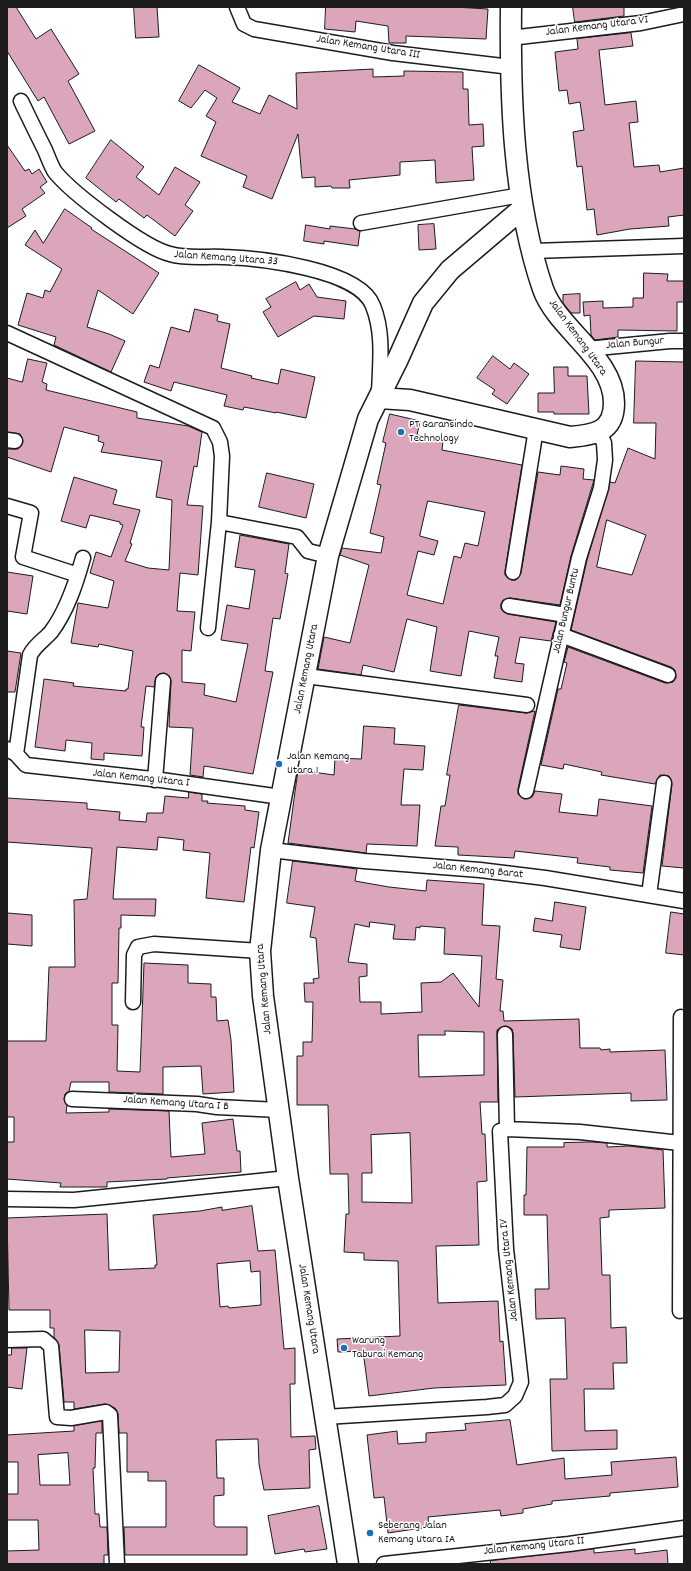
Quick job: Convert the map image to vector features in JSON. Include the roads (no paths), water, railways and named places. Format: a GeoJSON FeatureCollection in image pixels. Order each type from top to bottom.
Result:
{"type":"FeatureCollection","features":[{"type":"Feature","properties":{"kind":"street","name":"Jalan Kemang Utara III"},"geometry":{"type":"LineString","coordinates":[[237,7],[244,24],[254,29],[393,53],[511,67]]}},
{"type":"Feature","properties":{"kind":"street","name":"Jalan Kemang Utara"},"geometry":{"type":"LineString","coordinates":[[511,7],[511,67],[522,202],[533,251],[544,290],[551,303],[601,366],[612,388],[613,414],[606,426],[599,432]]}},
{"type":"Feature","properties":{"kind":"street","name":"Jalan Kemang Utara VI"},"geometry":{"type":"LineString","coordinates":[[510,38],[641,23],[684,14]]}},
{"type":"Feature","properties":{"kind":"street","name":"Jalan Kemang Utara 33"},"geometry":{"type":"LineString","coordinates":[[21,101],[55,171],[81,196],[153,248],[170,254],[263,259],[296,265],[344,280],[362,290],[373,304],[378,322],[379,398]]}},
{"type":"Feature","properties":{"kind":"street","name":"Jalan Kemang Utara"},"geometry":{"type":"LineString","coordinates":[[348,1564],[288,1178],[263,996],[260,951],[271,850],[306,676],[328,556],[368,419],[423,303],[450,270],[522,202]]}},
{"type":"Feature","properties":{"kind":"street"},"geometry":{"type":"LineString","coordinates":[[361,223],[522,202]]}},
{"type":"Feature","properties":{"kind":"street"},"geometry":{"type":"LineString","coordinates":[[533,251],[684,246]]}},
{"type":"Feature","properties":{"kind":"street"},"geometry":{"type":"LineString","coordinates":[[7,333],[213,428],[220,442],[222,456],[219,522],[208,628]]}},
{"type":"Feature","properties":{"kind":"street","name":"Jalan Bungur"},"geometry":{"type":"LineString","coordinates":[[587,349],[684,341]]}},
{"type":"Feature","properties":{"kind":"street"},"geometry":{"type":"LineString","coordinates":[[379,398],[410,400],[570,437],[592,435],[599,432]]}},
{"type":"Feature","properties":{"kind":"street"},"geometry":{"type":"LineString","coordinates":[[513,572],[536,429]]}},
{"type":"Feature","properties":{"kind":"street","name":"Jalan Bungur Buntu"},"geometry":{"type":"LineString","coordinates":[[526,791],[579,558],[601,488],[605,460],[604,444],[599,432]]}},
{"type":"Feature","properties":{"kind":"street"},"geometry":{"type":"LineString","coordinates":[[7,506],[31,513],[23,554],[25,559],[78,575]]}},
{"type":"Feature","properties":{"kind":"street"},"geometry":{"type":"LineString","coordinates":[[219,522],[297,537],[308,551],[328,556]]}},
{"type":"Feature","properties":{"kind":"street"},"geometry":{"type":"LineString","coordinates":[[11,751],[30,655],[34,647],[50,633],[56,624],[75,587],[84,558]]}},
{"type":"Feature","properties":{"kind":"street"},"geometry":{"type":"LineString","coordinates":[[509,606],[566,616]]}},
{"type":"Feature","properties":{"kind":"street"},"geometry":{"type":"LineString","coordinates":[[561,635],[668,675]]}},
{"type":"Feature","properties":{"kind":"street"},"geometry":{"type":"LineString","coordinates":[[306,676],[527,705]]}},
{"type":"Feature","properties":{"kind":"street"},"geometry":{"type":"LineString","coordinates":[[155,780],[163,681]]}},
{"type":"Feature","properties":{"kind":"street","name":"Jalan Kemang Utara I"},"geometry":{"type":"LineString","coordinates":[[11,751],[26,765],[281,797]]}},
{"type":"Feature","properties":{"kind":"street"},"geometry":{"type":"LineString","coordinates":[[649,895],[664,783]]}},
{"type":"Feature","properties":{"kind":"street","name":"Jalan Kemang Barat"},"geometry":{"type":"LineString","coordinates":[[271,850],[364,861],[480,870],[545,878],[684,901]]}},
{"type":"Feature","properties":{"kind":"street"},"geometry":{"type":"LineString","coordinates":[[133,1002],[134,956],[138,947],[154,944],[260,951]]}},
{"type":"Feature","properties":{"kind":"street"},"geometry":{"type":"LineString","coordinates":[[680,1311],[681,1017]]}},
{"type":"Feature","properties":{"kind":"street"},"geometry":{"type":"LineString","coordinates":[[505,1034],[507,1129],[580,1132],[680,1143]]}},
{"type":"Feature","properties":{"kind":"street","name":"Jalan Kemang Utara I B"},"geometry":{"type":"LineString","coordinates":[[72,1099],[197,1104],[217,1107],[279,1110]]}},
{"type":"Feature","properties":{"kind":"street","name":"Jalan Kemang Utara IV"},"geometry":{"type":"LineString","coordinates":[[325,1418],[487,1407],[505,1404],[515,1396],[521,1382],[520,1361],[506,1250],[499,1137],[500,1131],[507,1129]]}},
{"type":"Feature","properties":{"kind":"street"},"geometry":{"type":"LineString","coordinates":[[7,1199],[81,1199],[288,1178]]}},
{"type":"Feature","properties":{"kind":"street"},"geometry":{"type":"LineString","coordinates":[[7,1340],[43,1339],[51,1346],[57,1417],[71,1418],[106,1412],[110,1415],[117,1561]]}},
{"type":"Feature","properties":{"kind":"street","name":"Jalan Kemang Utara II"},"geometry":{"type":"LineString","coordinates":[[384,1564],[569,1544],[684,1528]]}},
{"type":"Feature","properties":{"kind":"place","name":"PT Garansindo Technology"},"geometry":{"type":"Point","coordinates":[401,432]}},
{"type":"Feature","properties":{"kind":"place","name":"Jalan Kemang Utara 1"},"geometry":{"type":"Point","coordinates":[279,764]}},
{"type":"Feature","properties":{"kind":"place","name":"Warung Taburai Kemang"},"geometry":{"type":"Point","coordinates":[344,1348]}},
{"type":"Feature","properties":{"kind":"place","name":"Seberang Jalan Kemang Utara IA"},"geometry":{"type":"Point","coordinates":[370,1533]}}]}
